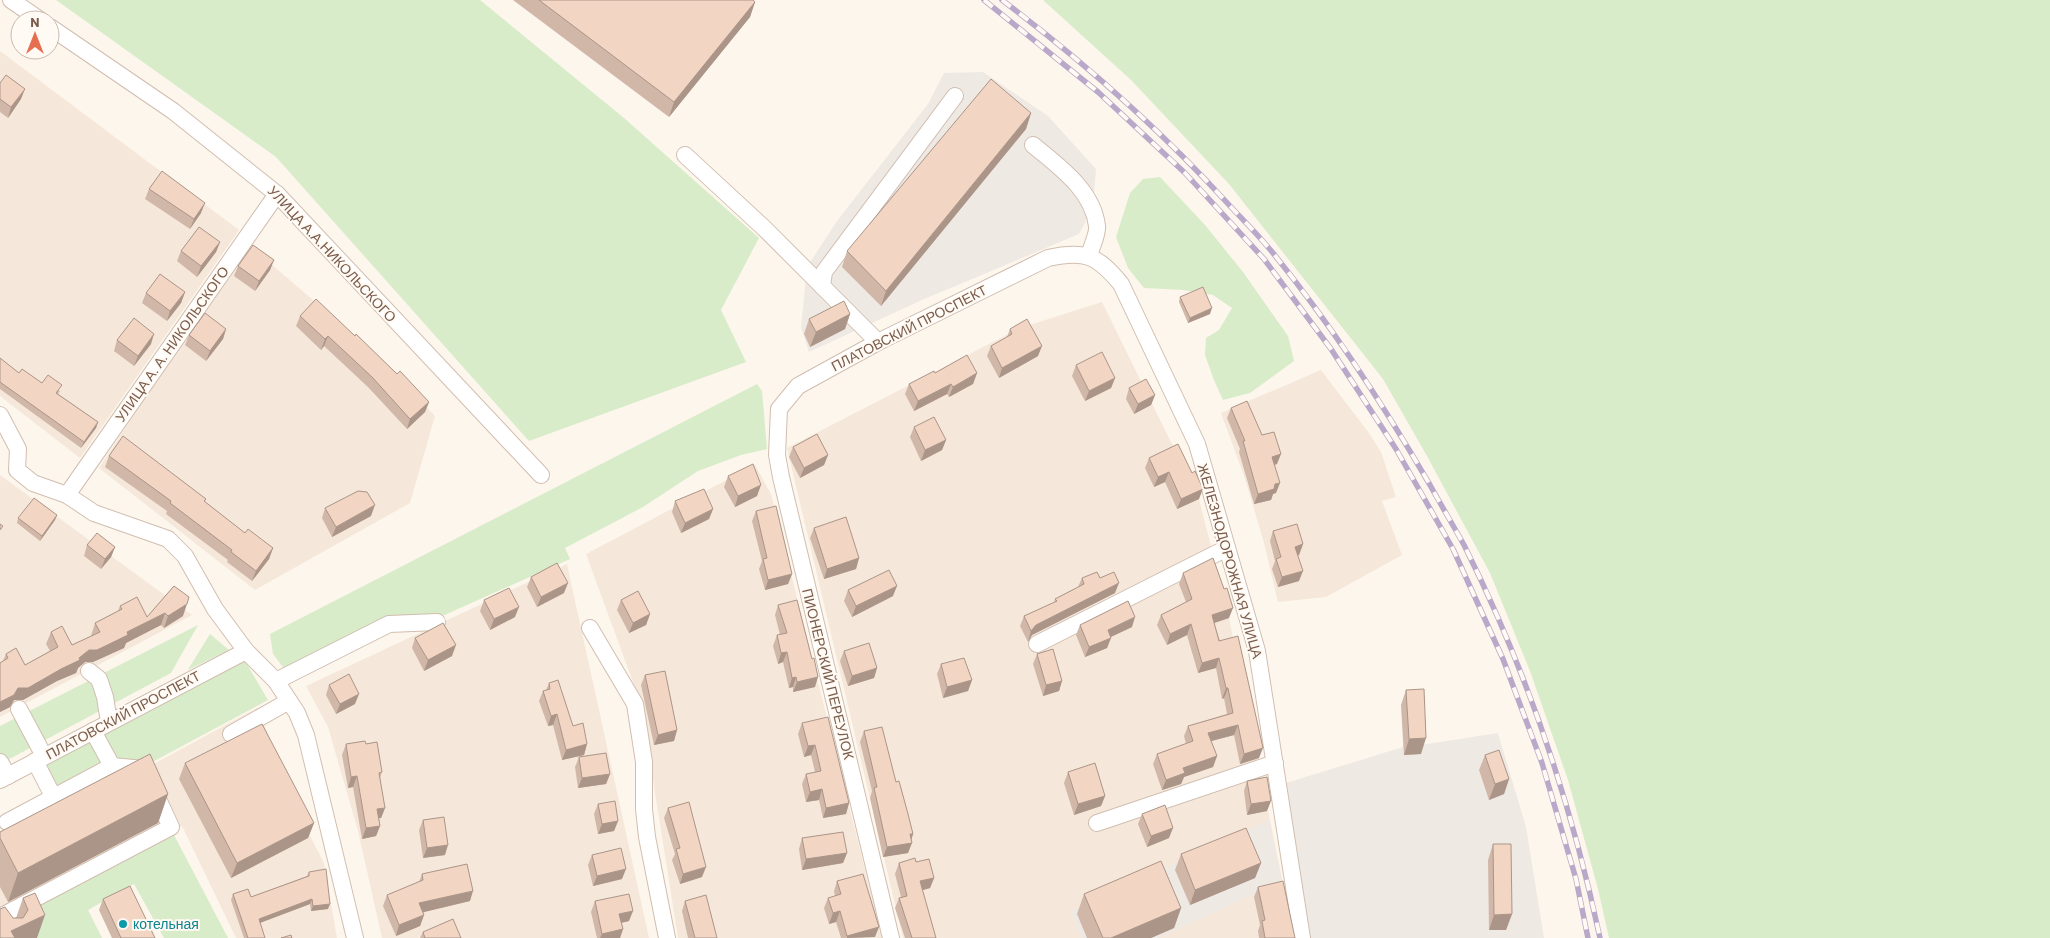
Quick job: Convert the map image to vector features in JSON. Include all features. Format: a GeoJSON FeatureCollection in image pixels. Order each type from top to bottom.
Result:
{"type":"FeatureCollection","features":[{"type":"Feature","properties":{"kind":"street"},"geometry":{"type":"LineString","coordinates":[[11,0],[26,10]]}},
{"type":"Feature","properties":{"kind":"street","name":"УЛИЦА А.А.НИКОЛЬСКОГО"},"geometry":{"type":"LineString","coordinates":[[60,34],[173,111],[278,194],[540,475]]}},
{"type":"Feature","properties":{"kind":"street"},"geometry":{"type":"LineString","coordinates":[[822,286],[824,272],[955,96]]}},
{"type":"Feature","properties":{"kind":"street"},"geometry":{"type":"LineString","coordinates":[[1032,145],[1067,173],[1089,201],[1097,227],[1089,256]]}},
{"type":"Feature","properties":{"kind":"street"},"geometry":{"type":"LineString","coordinates":[[686,154],[764,228],[878,342]]}},
{"type":"Feature","properties":{"kind":"street","name":"УЛИЦА А. А. НИКОЛЬСКОГО"},"geometry":{"type":"LineString","coordinates":[[67,495],[278,194]]}},
{"type":"Feature","properties":{"kind":"street","name":"ЖЕЛЕЗНОДОРОЖНАЯ УЛИЦА"},"geometry":{"type":"LineString","coordinates":[[1048,258],[1068,253],[1089,256],[1106,266],[1121,284],[1192,435],[1257,651],[1302,938]]}},
{"type":"Feature","properties":{"kind":"street","name":"ПЛАТОВСКИЙ ПРОСПЕКТ"},"geometry":{"type":"LineString","coordinates":[[779,409],[798,386],[878,342],[1048,258]]}},
{"type":"Feature","properties":{"kind":"street","name":"ПИОНЕРСКИЙ ПЕРЕУЛОК"},"geometry":{"type":"LineString","coordinates":[[779,409],[777,456],[781,477],[891,938]]}},
{"type":"Feature","properties":{"kind":"street"},"geometry":{"type":"LineString","coordinates":[[0,415],[18,449],[16,470],[33,483],[67,495],[94,513],[168,539],[185,556],[214,609],[246,651],[276,681],[297,713],[306,735],[354,938]]}},
{"type":"Feature","properties":{"kind":"street"},"geometry":{"type":"LineString","coordinates":[[1036,644],[1227,548]]}},
{"type":"Feature","properties":{"kind":"street"},"geometry":{"type":"LineString","coordinates":[[276,681],[389,624],[437,622]]}},
{"type":"Feature","properties":{"kind":"street"},"geometry":{"type":"LineString","coordinates":[[590,628],[635,704],[644,762],[644,808],[647,837],[667,938]]}},
{"type":"Feature","properties":{"kind":"street","name":"ПЛАТОВСКИЙ ПРОСПЕКТ"},"geometry":{"type":"LineString","coordinates":[[3,772],[40,759],[246,651]]}},
{"type":"Feature","properties":{"kind":"street"},"geometry":{"type":"LineString","coordinates":[[89,672],[99,679],[105,697],[109,722]]}},
{"type":"Feature","properties":{"kind":"street"},"geometry":{"type":"LineString","coordinates":[[231,734],[289,701]]}},
{"type":"Feature","properties":{"kind":"street"},"geometry":{"type":"LineString","coordinates":[[19,709],[54,798]]}},
{"type":"Feature","properties":{"kind":"street"},"geometry":{"type":"LineString","coordinates":[[93,731],[112,766]]}},
{"type":"Feature","properties":{"kind":"street"},"geometry":{"type":"LineString","coordinates":[[1096,823],[1275,763]]}},
{"type":"Feature","properties":{"kind":"street"},"geometry":{"type":"LineString","coordinates":[[1,924],[171,827],[144,770],[112,766],[7,822]]}},
{"type":"Feature","properties":{"kind":"shaded area"},"geometry":{"type":"Polygon","coordinates":[[[0,51],[239,230],[80,458],[0,396],[0,51]]]}},
{"type":"Feature","properties":{"kind":"shaded area"},"geometry":{"type":"Polygon","coordinates":[[[983,72],[1048,116],[1096,169],[1093,207],[1079,234],[922,300],[809,352],[801,327],[807,267],[837,221],[928,104],[944,73],[983,72]]]}},
{"type":"Feature","properties":{"kind":"shaded area"},"geometry":{"type":"Polygon","coordinates":[[[250,246],[383,360],[435,416],[410,503],[255,590],[99,468],[191,328],[250,246]]]}},
{"type":"Feature","properties":{"kind":"shaded area"},"geometry":{"type":"Polygon","coordinates":[[[1102,302],[1199,499],[1229,618],[1294,938],[903,938],[787,448],[1020,328],[1102,302]]]}},
{"type":"Feature","properties":{"kind":"shaded area"},"geometry":{"type":"Polygon","coordinates":[[[1321,370],[1369,433],[1381,452],[1396,497],[1382,501],[1402,555],[1326,597],[1278,602],[1263,539],[1244,476],[1221,413],[1321,370]]]}},
{"type":"Feature","properties":{"kind":"shaded area"},"geometry":{"type":"Polygon","coordinates":[[[755,465],[771,494],[882,938],[678,938],[641,704],[586,554],[755,465]]]}},
{"type":"Feature","properties":{"kind":"shaded area"},"geometry":{"type":"Polygon","coordinates":[[[0,475],[192,615],[0,717],[0,475]]]}},
{"type":"Feature","properties":{"kind":"shaded area"},"geometry":{"type":"Polygon","coordinates":[[[567,564],[649,938],[382,938],[358,831],[328,727],[306,686],[567,564]]]}},
{"type":"Feature","properties":{"kind":"shaded area"},"geometry":{"type":"Polygon","coordinates":[[[1418,704],[1421,745],[1498,733],[1526,827],[1544,938],[1311,938],[1286,783],[1403,747],[1401,705],[1418,704]]]}},
{"type":"Feature","properties":{"kind":"shaded area"},"geometry":{"type":"Polygon","coordinates":[[[257,708],[310,836],[324,863],[337,938],[236,938],[182,826],[6,920],[0,908],[0,847],[257,708]]]}},
{"type":"Feature","properties":{"kind":"shaded area"},"geometry":{"type":"Polygon","coordinates":[[[1269,820],[1282,881],[1159,938],[1081,938],[1071,911],[1269,820]]]}},
{"type":"Feature","properties":{"kind":"green space"},"geometry":{"type":"Polygon","coordinates":[[[56,0],[480,0],[624,118],[759,238],[721,310],[746,362],[529,441],[276,157],[56,0]]]}},
{"type":"Feature","properties":{"kind":"green space"},"geometry":{"type":"Polygon","coordinates":[[[1043,0],[2050,0],[2050,938],[1609,938],[1598,889],[1568,780],[1530,671],[1490,573],[1383,379],[1229,184],[1131,80],[1043,0]]]}},
{"type":"Feature","properties":{"kind":"green space"},"geometry":{"type":"Polygon","coordinates":[[[1160,177],[1205,225],[1243,272],[1288,336],[1294,361],[1250,393],[1223,400],[1205,355],[1206,338],[1219,330],[1232,308],[1213,295],[1183,290],[1144,288],[1128,268],[1116,237],[1130,193],[1143,179],[1160,177]]]}},
{"type":"Feature","properties":{"kind":"green space"},"geometry":{"type":"Polygon","coordinates":[[[757,384],[762,391],[767,449],[741,455],[698,471],[643,507],[565,548],[570,559],[440,617],[388,616],[285,670],[273,654],[270,634],[757,384]]]}},
{"type":"Feature","properties":{"kind":"green space"},"geometry":{"type":"Polygon","coordinates":[[[198,625],[171,673],[0,764],[0,726],[198,625]]]}},
{"type":"Feature","properties":{"kind":"green space"},"geometry":{"type":"Polygon","coordinates":[[[210,634],[229,650],[188,670],[189,668],[210,634]]]}},
{"type":"Feature","properties":{"kind":"green space"},"geometry":{"type":"Polygon","coordinates":[[[242,656],[268,700],[145,766],[116,761],[101,730],[242,656]]]}},
{"type":"Feature","properties":{"kind":"green space"},"geometry":{"type":"Polygon","coordinates":[[[92,734],[109,766],[55,794],[38,762],[92,734]]]}},
{"type":"Feature","properties":{"kind":"green space"},"geometry":{"type":"Polygon","coordinates":[[[174,835],[228,938],[164,938],[134,884],[88,910],[102,938],[38,938],[26,913],[174,835]]]}},
{"type":"Feature","properties":{"kind":"building"},"geometry":{"type":"Polygon","coordinates":[[[539,0],[753,0],[755,2],[674,102],[539,0]]]}},
{"type":"Feature","properties":{"kind":"building"},"geometry":{"type":"Polygon","coordinates":[[[6,75],[25,89],[11,107],[0,99],[0,83],[6,75]]]}},
{"type":"Feature","properties":{"kind":"building"},"geometry":{"type":"Polygon","coordinates":[[[991,79],[1031,113],[886,291],[847,251],[991,79]]]}},
{"type":"Feature","properties":{"kind":"building"},"geometry":{"type":"Polygon","coordinates":[[[162,171],[205,203],[194,219],[149,189],[162,171]]]}},
{"type":"Feature","properties":{"kind":"building"},"geometry":{"type":"Polygon","coordinates":[[[199,227],[220,242],[201,266],[181,251],[199,227]]]}},
{"type":"Feature","properties":{"kind":"building"},"geometry":{"type":"Polygon","coordinates":[[[253,245],[274,260],[259,281],[238,266],[253,245]]]}},
{"type":"Feature","properties":{"kind":"building"},"geometry":{"type":"Polygon","coordinates":[[[160,274],[185,292],[170,311],[146,293],[160,274]]]}},
{"type":"Feature","properties":{"kind":"building"},"geometry":{"type":"Polygon","coordinates":[[[1203,287],[1212,308],[1190,318],[1180,297],[1203,287]]]}},
{"type":"Feature","properties":{"kind":"building"},"geometry":{"type":"Polygon","coordinates":[[[316,299],[397,374],[400,371],[429,402],[410,419],[372,377],[328,336],[325,339],[300,316],[316,299]]]}},
{"type":"Feature","properties":{"kind":"building"},"geometry":{"type":"Polygon","coordinates":[[[844,301],[850,314],[816,332],[809,319],[844,301]]]}},
{"type":"Feature","properties":{"kind":"building"},"geometry":{"type":"Polygon","coordinates":[[[205,313],[226,329],[210,351],[189,335],[205,313]]]}},
{"type":"Feature","properties":{"kind":"building"},"geometry":{"type":"Polygon","coordinates":[[[134,318],[154,334],[138,356],[117,340],[134,318]]]}},
{"type":"Feature","properties":{"kind":"building"},"geometry":{"type":"Polygon","coordinates":[[[1027,319],[1042,346],[1002,368],[991,346],[1012,334],[1010,329],[1027,319]]]}},
{"type":"Feature","properties":{"kind":"building"},"geometry":{"type":"Polygon","coordinates":[[[1102,352],[1115,378],[1089,391],[1076,365],[1102,352]]]}},
{"type":"Feature","properties":{"kind":"building"},"geometry":{"type":"Polygon","coordinates":[[[967,355],[977,373],[953,387],[951,384],[918,401],[909,384],[934,371],[935,373],[967,355]]]}},
{"type":"Feature","properties":{"kind":"building"},"geometry":{"type":"Polygon","coordinates":[[[0,358],[19,373],[22,369],[42,383],[48,375],[62,385],[56,393],[98,422],[84,442],[0,382],[0,358]]]}},
{"type":"Feature","properties":{"kind":"building"},"geometry":{"type":"Polygon","coordinates":[[[1146,379],[1155,395],[1138,404],[1129,388],[1146,379]]]}},
{"type":"Feature","properties":{"kind":"building"},"geometry":{"type":"Polygon","coordinates":[[[1247,401],[1262,435],[1274,432],[1281,454],[1272,457],[1280,483],[1275,484],[1274,489],[1258,494],[1243,441],[1245,441],[1231,408],[1247,401]]]}},
{"type":"Feature","properties":{"kind":"building"},"geometry":{"type":"Polygon","coordinates":[[[934,417],[946,440],[925,450],[914,427],[934,417]]]}},
{"type":"Feature","properties":{"kind":"building"},"geometry":{"type":"Polygon","coordinates":[[[817,434],[828,455],[804,468],[793,447],[817,434]]]}},
{"type":"Feature","properties":{"kind":"building"},"geometry":{"type":"Polygon","coordinates":[[[123,436],[206,499],[204,501],[245,533],[248,529],[273,548],[256,571],[231,552],[232,550],[170,503],[171,501],[109,456],[123,436]]]}},
{"type":"Feature","properties":{"kind":"building"},"geometry":{"type":"Polygon","coordinates":[[[1178,444],[1192,473],[1195,471],[1203,489],[1181,499],[1169,472],[1158,477],[1149,458],[1178,444]]]}},
{"type":"Feature","properties":{"kind":"building"},"geometry":{"type":"Polygon","coordinates":[[[753,464],[761,485],[738,496],[728,476],[753,464]]]}},
{"type":"Feature","properties":{"kind":"building"},"geometry":{"type":"Polygon","coordinates":[[[704,489],[713,509],[685,523],[675,501],[704,489]]]}},
{"type":"Feature","properties":{"kind":"building"},"geometry":{"type":"Polygon","coordinates":[[[358,491],[367,492],[375,505],[336,527],[325,508],[358,491]]]}},
{"type":"Feature","properties":{"kind":"building"},"geometry":{"type":"Polygon","coordinates":[[[34,498],[57,515],[42,536],[18,518],[34,498]]]}},
{"type":"Feature","properties":{"kind":"building"},"geometry":{"type":"Polygon","coordinates":[[[776,506],[792,574],[768,580],[763,559],[767,558],[756,511],[776,506]]]}},
{"type":"Feature","properties":{"kind":"building"},"geometry":{"type":"Polygon","coordinates":[[[846,517],[859,558],[827,569],[814,528],[846,517]]]}},
{"type":"Feature","properties":{"kind":"building"},"geometry":{"type":"Polygon","coordinates":[[[1297,524],[1303,544],[1295,547],[1303,571],[1282,577],[1276,559],[1281,557],[1273,531],[1297,524]]]}},
{"type":"Feature","properties":{"kind":"building"},"geometry":{"type":"Polygon","coordinates":[[[97,533],[115,547],[105,559],[87,545],[97,533]]]}},
{"type":"Feature","properties":{"kind":"building"},"geometry":{"type":"Polygon","coordinates":[[[1213,558],[1224,589],[1227,588],[1233,608],[1212,615],[1219,641],[1238,636],[1263,748],[1244,754],[1238,725],[1208,733],[1217,756],[1183,768],[1185,773],[1166,780],[1157,754],[1193,741],[1188,726],[1233,713],[1219,658],[1202,663],[1191,624],[1170,634],[1161,615],[1192,599],[1183,573],[1213,558]]]}},
{"type":"Feature","properties":{"kind":"building"},"geometry":{"type":"Polygon","coordinates":[[[557,563],[568,583],[541,597],[531,577],[557,563]]]}},
{"type":"Feature","properties":{"kind":"building"},"geometry":{"type":"Polygon","coordinates":[[[889,570],[897,586],[856,606],[848,590],[889,570]]]}},
{"type":"Feature","properties":{"kind":"building"},"geometry":{"type":"Polygon","coordinates":[[[1097,572],[1100,578],[1114,572],[1119,583],[1036,625],[1031,631],[1024,616],[1057,601],[1055,599],[1084,584],[1082,578],[1097,572]]]}},
{"type":"Feature","properties":{"kind":"building"},"geometry":{"type":"Polygon","coordinates":[[[174,586],[189,597],[187,604],[168,616],[165,613],[127,632],[128,635],[97,650],[89,650],[79,658],[80,660],[28,688],[18,688],[14,695],[0,702],[0,663],[8,658],[6,654],[16,648],[25,665],[58,647],[51,632],[62,626],[72,645],[100,632],[95,623],[122,609],[120,606],[137,597],[147,617],[174,586]]]}},
{"type":"Feature","properties":{"kind":"building"},"geometry":{"type":"Polygon","coordinates":[[[509,588],[519,607],[494,619],[484,600],[509,588]]]}},
{"type":"Feature","properties":{"kind":"building"},"geometry":{"type":"Polygon","coordinates":[[[638,591],[650,614],[633,623],[621,600],[638,591]]]}},
{"type":"Feature","properties":{"kind":"building"},"geometry":{"type":"Polygon","coordinates":[[[797,600],[818,677],[797,682],[796,677],[792,678],[787,652],[781,653],[777,635],[787,633],[778,605],[797,600]]]}},
{"type":"Feature","properties":{"kind":"building"},"geometry":{"type":"Polygon","coordinates":[[[1128,601],[1135,617],[1108,630],[1111,638],[1089,647],[1080,625],[1128,601]]]}},
{"type":"Feature","properties":{"kind":"building"},"geometry":{"type":"Polygon","coordinates":[[[443,623],[456,645],[428,660],[415,638],[443,623]]]}},
{"type":"Feature","properties":{"kind":"building"},"geometry":{"type":"Polygon","coordinates":[[[869,643],[877,668],[852,676],[844,651],[869,643]]]}},
{"type":"Feature","properties":{"kind":"building"},"geometry":{"type":"Polygon","coordinates":[[[1053,649],[1062,681],[1046,685],[1037,654],[1053,649]]]}},
{"type":"Feature","properties":{"kind":"building"},"geometry":{"type":"Polygon","coordinates":[[[964,658],[972,680],[947,687],[941,664],[964,658]]]}},
{"type":"Feature","properties":{"kind":"building"},"geometry":{"type":"Polygon","coordinates":[[[665,671],[677,730],[658,735],[645,675],[665,671]]]}},
{"type":"Feature","properties":{"kind":"building"},"geometry":{"type":"Polygon","coordinates":[[[349,674],[359,694],[340,704],[329,685],[349,674]]]}},
{"type":"Feature","properties":{"kind":"building"},"geometry":{"type":"Polygon","coordinates":[[[558,680],[573,726],[583,723],[587,744],[566,750],[557,714],[551,716],[543,691],[550,689],[549,683],[558,680]]]}},
{"type":"Feature","properties":{"kind":"building"},"geometry":{"type":"Polygon","coordinates":[[[1424,689],[1426,738],[1409,739],[1406,690],[1424,689]]]}},
{"type":"Feature","properties":{"kind":"building"},"geometry":{"type":"Polygon","coordinates":[[[828,717],[849,803],[826,808],[822,789],[810,792],[806,774],[821,771],[815,745],[808,746],[802,723],[828,717]]]}},
{"type":"Feature","properties":{"kind":"building"},"geometry":{"type":"Polygon","coordinates":[[[262,724],[314,823],[237,863],[185,763],[262,724]]]}},
{"type":"Feature","properties":{"kind":"building"},"geometry":{"type":"Polygon","coordinates":[[[882,727],[896,782],[899,781],[913,834],[910,834],[912,843],[887,847],[874,788],[877,787],[864,731],[882,727]]]}},
{"type":"Feature","properties":{"kind":"building"},"geometry":{"type":"Polygon","coordinates":[[[365,741],[366,744],[377,742],[382,772],[379,773],[385,808],[377,809],[380,826],[366,828],[357,776],[351,777],[346,744],[365,741]]]}},
{"type":"Feature","properties":{"kind":"building"},"geometry":{"type":"Polygon","coordinates":[[[1499,750],[1509,779],[1495,784],[1485,755],[1499,750]]]}},
{"type":"Feature","properties":{"kind":"building"},"geometry":{"type":"Polygon","coordinates":[[[606,753],[610,774],[582,778],[579,757],[606,753]]]}},
{"type":"Feature","properties":{"kind":"building"},"geometry":{"type":"Polygon","coordinates":[[[150,754],[168,794],[18,873],[0,838],[0,832],[150,754]]]}},
{"type":"Feature","properties":{"kind":"building"},"geometry":{"type":"Polygon","coordinates":[[[1095,763],[1105,796],[1078,804],[1068,772],[1095,763]]]}},
{"type":"Feature","properties":{"kind":"building"},"geometry":{"type":"Polygon","coordinates":[[[1267,777],[1271,801],[1251,804],[1247,781],[1267,777]]]}},
{"type":"Feature","properties":{"kind":"building"},"geometry":{"type":"Polygon","coordinates":[[[615,801],[618,821],[602,824],[598,804],[615,801]]]}},
{"type":"Feature","properties":{"kind":"building"},"geometry":{"type":"Polygon","coordinates":[[[689,802],[706,867],[683,874],[676,849],[680,848],[668,808],[689,802]]]}},
{"type":"Feature","properties":{"kind":"building"},"geometry":{"type":"Polygon","coordinates":[[[1165,805],[1173,828],[1151,836],[1142,814],[1165,805]]]}},
{"type":"Feature","properties":{"kind":"building"},"geometry":{"type":"Polygon","coordinates":[[[444,817],[448,845],[427,848],[423,820],[444,817]]]}},
{"type":"Feature","properties":{"kind":"building"},"geometry":{"type":"Polygon","coordinates":[[[1246,828],[1261,863],[1195,890],[1181,854],[1246,828]]]}},
{"type":"Feature","properties":{"kind":"building"},"geometry":{"type":"Polygon","coordinates":[[[843,832],[847,853],[806,859],[802,838],[843,832]]]}},
{"type":"Feature","properties":{"kind":"building"},"geometry":{"type":"Polygon","coordinates":[[[1493,844],[1511,844],[1512,914],[1494,915],[1493,844]]]}},
{"type":"Feature","properties":{"kind":"building"},"geometry":{"type":"Polygon","coordinates":[[[621,848],[626,869],[597,876],[592,855],[621,848]]]}},
{"type":"Feature","properties":{"kind":"building"},"geometry":{"type":"Polygon","coordinates":[[[915,858],[916,862],[929,859],[934,878],[920,881],[936,938],[912,938],[899,898],[907,896],[899,863],[915,858]]]}},
{"type":"Feature","properties":{"kind":"building"},"geometry":{"type":"Polygon","coordinates":[[[1161,861],[1181,908],[1111,938],[1103,938],[1084,894],[1161,861]]]}},
{"type":"Feature","properties":{"kind":"building"},"geometry":{"type":"Polygon","coordinates":[[[467,864],[473,891],[419,903],[424,915],[399,925],[387,895],[423,880],[422,874],[467,864]]]}},
{"type":"Feature","properties":{"kind":"building"},"geometry":{"type":"Polygon","coordinates":[[[326,869],[330,904],[313,906],[312,899],[259,919],[265,938],[248,938],[233,894],[248,889],[251,897],[309,876],[309,872],[326,869]]]}},
{"type":"Feature","properties":{"kind":"building"},"geometry":{"type":"Polygon","coordinates":[[[863,874],[879,927],[847,936],[840,911],[833,913],[828,898],[841,894],[837,881],[863,874]]]}},
{"type":"Feature","properties":{"kind":"building"},"geometry":{"type":"Polygon","coordinates":[[[1283,881],[1295,938],[1265,938],[1262,921],[1265,920],[1258,887],[1283,881]]]}},
{"type":"Feature","properties":{"kind":"building"},"geometry":{"type":"Polygon","coordinates":[[[130,886],[155,938],[121,938],[103,899],[130,886]]]}},
{"type":"Feature","properties":{"kind":"building"},"geometry":{"type":"Polygon","coordinates":[[[35,893],[45,915],[11,931],[15,938],[0,938],[0,909],[5,907],[13,918],[23,918],[28,910],[23,898],[35,893]]]}},
{"type":"Feature","properties":{"kind":"building"},"geometry":{"type":"Polygon","coordinates":[[[629,894],[633,911],[619,914],[623,929],[602,934],[595,901],[629,894]]]}},
{"type":"Feature","properties":{"kind":"building"},"geometry":{"type":"Polygon","coordinates":[[[706,895],[717,938],[695,938],[685,901],[706,895]]]}},
{"type":"Feature","properties":{"kind":"building"},"geometry":{"type":"Polygon","coordinates":[[[453,919],[461,938],[425,938],[423,932],[453,919]]]}},
{"type":"Feature","properties":{"kind":"building"},"geometry":{"type":"Polygon","coordinates":[[[291,935],[292,938],[281,938],[291,935]]]}},
{"type":"Feature","properties":{"kind":"railway"},"geometry":{"type":"LineString","coordinates":[[984,0],[1098,92],[1185,173],[1264,259],[1331,349],[1396,449],[1453,549],[1503,659],[1542,763],[1576,879],[1588,938]]}},
{"type":"Feature","properties":{"kind":"railway"},"geometry":{"type":"LineString","coordinates":[[1002,0],[1063,48],[1121,98],[1205,179],[1273,253],[1316,309],[1375,395],[1464,545],[1527,688],[1561,787],[1600,938]]}},
{"type":"Feature","properties":{"kind":"place","name":"котельная"},"geometry":{"type":"Point","coordinates":[123,924]}}]}
